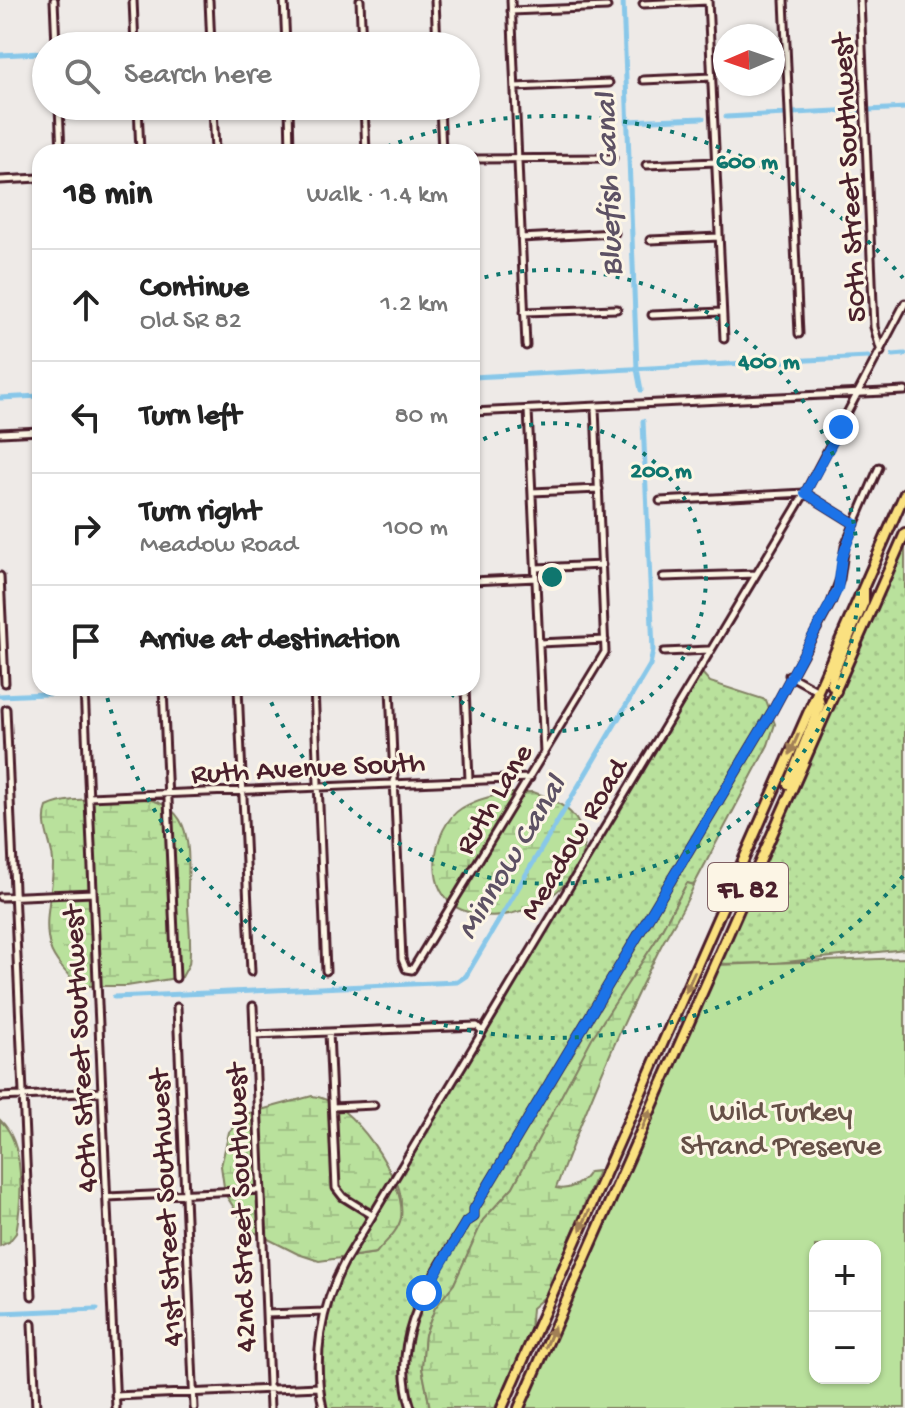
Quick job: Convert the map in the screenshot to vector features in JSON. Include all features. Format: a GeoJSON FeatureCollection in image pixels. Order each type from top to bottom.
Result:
{"type":"FeatureCollection","features":[{"type":"Feature","properties":{"kind":"highway","name":"FL 82"},"geometry":{"type":"LineString","coordinates":[[504,1408],[905,493]]}},
{"type":"Feature","properties":{"kind":"highway","name":"FL 82"},"geometry":{"type":"LineString","coordinates":[[519,1408],[905,533]]}},
{"type":"Feature","properties":{"kind":"highway"},"geometry":{"type":"LineString","coordinates":[[836,691],[831,683],[834,672],[864,602],[865,585]]}},
{"type":"Feature","properties":{"kind":"highway"},"geometry":{"type":"LineString","coordinates":[[779,815],[780,802],[820,705],[817,691]]}},
{"type":"Feature","properties":{"kind":"street"},"geometry":{"type":"LineString","coordinates":[[54,0],[55,32]]}},
{"type":"Feature","properties":{"kind":"street"},"geometry":{"type":"LineString","coordinates":[[133,0],[134,32]]}},
{"type":"Feature","properties":{"kind":"street"},"geometry":{"type":"LineString","coordinates":[[209,0],[210,32]]}},
{"type":"Feature","properties":{"kind":"street"},"geometry":{"type":"LineString","coordinates":[[284,0],[285,32]]}},
{"type":"Feature","properties":{"kind":"street"},"geometry":{"type":"LineString","coordinates":[[360,0],[361,32]]}},
{"type":"Feature","properties":{"kind":"street"},"geometry":{"type":"LineString","coordinates":[[435,0],[436,32]]}},
{"type":"Feature","properties":{"kind":"street"},"geometry":{"type":"LineString","coordinates":[[511,0],[526,346]]}},
{"type":"Feature","properties":{"kind":"street"},"geometry":{"type":"LineString","coordinates":[[784,0],[799,334]]}},
{"type":"Feature","properties":{"kind":"street","name":"50th Street Southwest"},"geometry":{"type":"LineString","coordinates":[[860,0],[874,327],[881,353]]}},
{"type":"Feature","properties":{"kind":"street"},"geometry":{"type":"LineString","coordinates":[[643,4],[708,1],[724,339]]}},
{"type":"Feature","properties":{"kind":"street"},"geometry":{"type":"LineString","coordinates":[[511,11],[607,7]]}},
{"type":"Feature","properties":{"kind":"street"},"geometry":{"type":"LineString","coordinates":[[643,80],[712,77]]}},
{"type":"Feature","properties":{"kind":"street"},"geometry":{"type":"LineString","coordinates":[[515,87],[609,83]]}},
{"type":"Feature","properties":{"kind":"street"},"geometry":{"type":"LineString","coordinates":[[60,120],[61,144]]}},
{"type":"Feature","properties":{"kind":"street"},"geometry":{"type":"LineString","coordinates":[[139,120],[140,144]]}},
{"type":"Feature","properties":{"kind":"street"},"geometry":{"type":"LineString","coordinates":[[214,120],[215,144]]}},
{"type":"Feature","properties":{"kind":"street"},"geometry":{"type":"LineString","coordinates":[[289,120],[290,144]]}},
{"type":"Feature","properties":{"kind":"street"},"geometry":{"type":"LineString","coordinates":[[365,120],[366,144]]}},
{"type":"Feature","properties":{"kind":"street"},"geometry":{"type":"LineString","coordinates":[[441,120],[442,144]]}},
{"type":"Feature","properties":{"kind":"street"},"geometry":{"type":"LineString","coordinates":[[480,159],[518,157],[528,161],[613,158]]}},
{"type":"Feature","properties":{"kind":"street"},"geometry":{"type":"LineString","coordinates":[[646,165],[716,162]]}},
{"type":"Feature","properties":{"kind":"street"},"geometry":{"type":"LineString","coordinates":[[0,180],[32,178]]}},
{"type":"Feature","properties":{"kind":"street"},"geometry":{"type":"LineString","coordinates":[[521,238],[615,233]]}},
{"type":"Feature","properties":{"kind":"street"},"geometry":{"type":"LineString","coordinates":[[650,240],[719,237]]}},
{"type":"Feature","properties":{"kind":"street","name":"Meadow Road"},"geometry":{"type":"LineString","coordinates":[[323,1408],[319,1387],[319,1344],[325,1312],[339,1273],[805,493],[905,303]]}},
{"type":"Feature","properties":{"kind":"street"},"geometry":{"type":"LineString","coordinates":[[524,312],[617,309]]}},
{"type":"Feature","properties":{"kind":"street"},"geometry":{"type":"LineString","coordinates":[[652,315],[722,312]]}},
{"type":"Feature","properties":{"kind":"street"},"geometry":{"type":"LineString","coordinates":[[480,412],[905,391]]}},
{"type":"Feature","properties":{"kind":"street"},"geometry":{"type":"LineString","coordinates":[[539,643],[605,640],[595,407]]}},
{"type":"Feature","properties":{"kind":"street"},"geometry":{"type":"LineString","coordinates":[[528,410],[544,754]]}},
{"type":"Feature","properties":{"kind":"street"},"geometry":{"type":"LineString","coordinates":[[0,433],[32,431]]}},
{"type":"Feature","properties":{"kind":"street"},"geometry":{"type":"LineString","coordinates":[[411,1408],[405,1384],[404,1349],[419,1303],[466,1222],[474,1217],[474,1209],[773,710],[789,675],[838,589],[842,557],[879,467]]}},
{"type":"Feature","properties":{"kind":"street"},"geometry":{"type":"LineString","coordinates":[[532,492],[599,489]]}},
{"type":"Feature","properties":{"kind":"street"},"geometry":{"type":"LineString","coordinates":[[660,501],[805,493],[855,524]]}},
{"type":"Feature","properties":{"kind":"street"},"geometry":{"type":"LineString","coordinates":[[536,568],[602,565]]}},
{"type":"Feature","properties":{"kind":"street"},"geometry":{"type":"LineString","coordinates":[[663,577],[756,574]]}},
{"type":"Feature","properties":{"kind":"street"},"geometry":{"type":"LineString","coordinates":[[0,576],[5,683]]}},
{"type":"Feature","properties":{"kind":"street"},"geometry":{"type":"LineString","coordinates":[[480,581],[536,578]]}},
{"type":"Feature","properties":{"kind":"street","name":"Ruth Lane"},"geometry":{"type":"LineString","coordinates":[[394,784],[402,959],[406,969],[416,967],[605,652],[605,640]]}},
{"type":"Feature","properties":{"kind":"street"},"geometry":{"type":"LineString","coordinates":[[664,652],[710,650]]}},
{"type":"Feature","properties":{"kind":"street"},"geometry":{"type":"LineString","coordinates":[[789,675],[817,691]]}},
{"type":"Feature","properties":{"kind":"street","name":"40th Street Southwest"},"geometry":{"type":"LineString","coordinates":[[84,696],[116,1408]]}},
{"type":"Feature","properties":{"kind":"street"},"geometry":{"type":"LineString","coordinates":[[163,696],[176,978]]}},
{"type":"Feature","properties":{"kind":"street"},"geometry":{"type":"LineString","coordinates":[[238,696],[251,972]]}},
{"type":"Feature","properties":{"kind":"street"},"geometry":{"type":"LineString","coordinates":[[314,696],[326,971]]}},
{"type":"Feature","properties":{"kind":"street"},"geometry":{"type":"LineString","coordinates":[[390,696],[394,784]]}},
{"type":"Feature","properties":{"kind":"street"},"geometry":{"type":"LineString","coordinates":[[465,696],[469,780]]}},
{"type":"Feature","properties":{"kind":"street"},"geometry":{"type":"LineString","coordinates":[[6,709],[32,1296]]}},
{"type":"Feature","properties":{"kind":"street","name":"Ruth Avenue South"},"geometry":{"type":"LineString","coordinates":[[89,797],[530,778]]}},
{"type":"Feature","properties":{"kind":"street"},"geometry":{"type":"LineString","coordinates":[[0,897],[93,893]]}},
{"type":"Feature","properties":{"kind":"street","name":"42nd Street Southwest"},"geometry":{"type":"LineString","coordinates":[[253,1006],[270,1408]]}},
{"type":"Feature","properties":{"kind":"street","name":"41st Street Southwest"},"geometry":{"type":"LineString","coordinates":[[177,1007],[194,1408]]}},
{"type":"Feature","properties":{"kind":"street"},"geometry":{"type":"LineString","coordinates":[[254,1035],[477,1026],[482,1031]]}},
{"type":"Feature","properties":{"kind":"street"},"geometry":{"type":"LineString","coordinates":[[329,1032],[336,1188],[343,1197],[372,1215]]}},
{"type":"Feature","properties":{"kind":"street"},"geometry":{"type":"LineString","coordinates":[[0,1097],[102,1092]]}},
{"type":"Feature","properties":{"kind":"street"},"geometry":{"type":"LineString","coordinates":[[333,1107],[374,1105]]}},
{"type":"Feature","properties":{"kind":"street"},"geometry":{"type":"LineString","coordinates":[[107,1197],[261,1190]]}},
{"type":"Feature","properties":{"kind":"street"},"geometry":{"type":"LineString","coordinates":[[266,1314],[325,1312]]}},
{"type":"Feature","properties":{"kind":"street"},"geometry":{"type":"LineString","coordinates":[[32,1324],[36,1408]]}},
{"type":"Feature","properties":{"kind":"street"},"geometry":{"type":"LineString","coordinates":[[115,1396],[319,1387]]}},
{"type":"Feature","properties":{"kind":"green space"},"geometry":{"type":"Polygon","coordinates":[[[905,540],[905,949],[777,963],[718,964],[905,540]]]}},
{"type":"Feature","properties":{"kind":"green space"},"geometry":{"type":"Polygon","coordinates":[[[702,673],[710,682],[766,700],[775,724],[768,745],[694,885],[687,883],[655,942],[592,1039],[513,1187],[483,1220],[454,1284],[435,1308],[425,1335],[422,1368],[430,1408],[320,1408],[315,1390],[314,1353],[328,1298],[344,1258],[376,1253],[389,1235],[401,1208],[399,1188],[394,1177],[702,673]]]}},
{"type":"Feature","properties":{"kind":"green space"},"geometry":{"type":"Polygon","coordinates":[[[533,792],[566,809],[582,830],[582,854],[571,876],[551,896],[524,910],[493,916],[462,910],[449,902],[436,876],[435,860],[443,830],[451,817],[462,808],[487,798],[533,792]]]}},
{"type":"Feature","properties":{"kind":"green space"},"geometry":{"type":"Polygon","coordinates":[[[134,798],[156,801],[171,810],[181,822],[186,836],[189,964],[182,977],[127,986],[79,986],[55,957],[48,936],[53,861],[46,827],[47,807],[67,801],[134,798]]]}},
{"type":"Feature","properties":{"kind":"green space"},"geometry":{"type":"Polygon","coordinates":[[[687,883],[694,885],[631,1008],[556,1188],[571,1187],[589,1172],[598,1171],[547,1295],[532,1308],[530,1334],[495,1408],[430,1408],[422,1368],[425,1335],[435,1308],[454,1284],[483,1220],[513,1187],[592,1038],[655,942],[687,883]]]}},
{"type":"Feature","properties":{"kind":"green space","name":"Wild Turkey Strand Preserve"},"geometry":{"type":"Polygon","coordinates":[[[905,958],[905,1408],[525,1408],[717,965],[905,958]]]}},
{"type":"Feature","properties":{"kind":"green space"},"geometry":{"type":"Polygon","coordinates":[[[312,1096],[327,1100],[359,1126],[386,1164],[395,1184],[401,1218],[394,1232],[376,1253],[319,1261],[298,1254],[248,1229],[225,1194],[221,1166],[229,1132],[246,1114],[312,1096]]]}},
{"type":"Feature","properties":{"kind":"green space"},"geometry":{"type":"Polygon","coordinates":[[[0,1120],[8,1130],[18,1158],[20,1205],[16,1233],[9,1242],[0,1246],[0,1120]]]}},
{"type":"Feature","properties":{"kind":"waterway","name":"Bluefish Canal"},"geometry":{"type":"LineString","coordinates":[[623,0],[637,369],[641,390]]}},
{"type":"Feature","properties":{"kind":"waterway"},"geometry":{"type":"LineString","coordinates":[[0,55],[32,53]]}},
{"type":"Feature","properties":{"kind":"waterway"},"geometry":{"type":"LineString","coordinates":[[869,110],[905,108]]}},
{"type":"Feature","properties":{"kind":"waterway"},"geometry":{"type":"LineString","coordinates":[[793,113],[860,110]]}},
{"type":"Feature","properties":{"kind":"waterway"},"geometry":{"type":"LineString","coordinates":[[726,117],[785,114]]}},
{"type":"Feature","properties":{"kind":"waterway"},"geometry":{"type":"LineString","coordinates":[[627,121],[703,118]]}},
{"type":"Feature","properties":{"kind":"waterway"},"geometry":{"type":"LineString","coordinates":[[893,355],[905,354]]}},
{"type":"Feature","properties":{"kind":"waterway"},"geometry":{"type":"LineString","coordinates":[[480,377],[868,357]]}},
{"type":"Feature","properties":{"kind":"waterway"},"geometry":{"type":"LineString","coordinates":[[0,398],[32,396]]}},
{"type":"Feature","properties":{"kind":"waterway","name":"Minnow Canal"},"geometry":{"type":"LineString","coordinates":[[114,997],[457,982],[466,976],[650,665],[653,650],[643,421]]}},
{"type":"Feature","properties":{"kind":"waterway"},"geometry":{"type":"LineString","coordinates":[[0,696],[32,695]]}},
{"type":"Feature","properties":{"kind":"waterway"},"geometry":{"type":"LineString","coordinates":[[0,1313],[97,1309]]}},
{"type":"Feature","properties":{"kind":"route"},"geometry":{"type":"LineString","coordinates":[[424,1293],[466,1222],[474,1217],[474,1209],[773,710],[838,589],[842,557],[855,524],[805,493],[841,427]]}}]}
